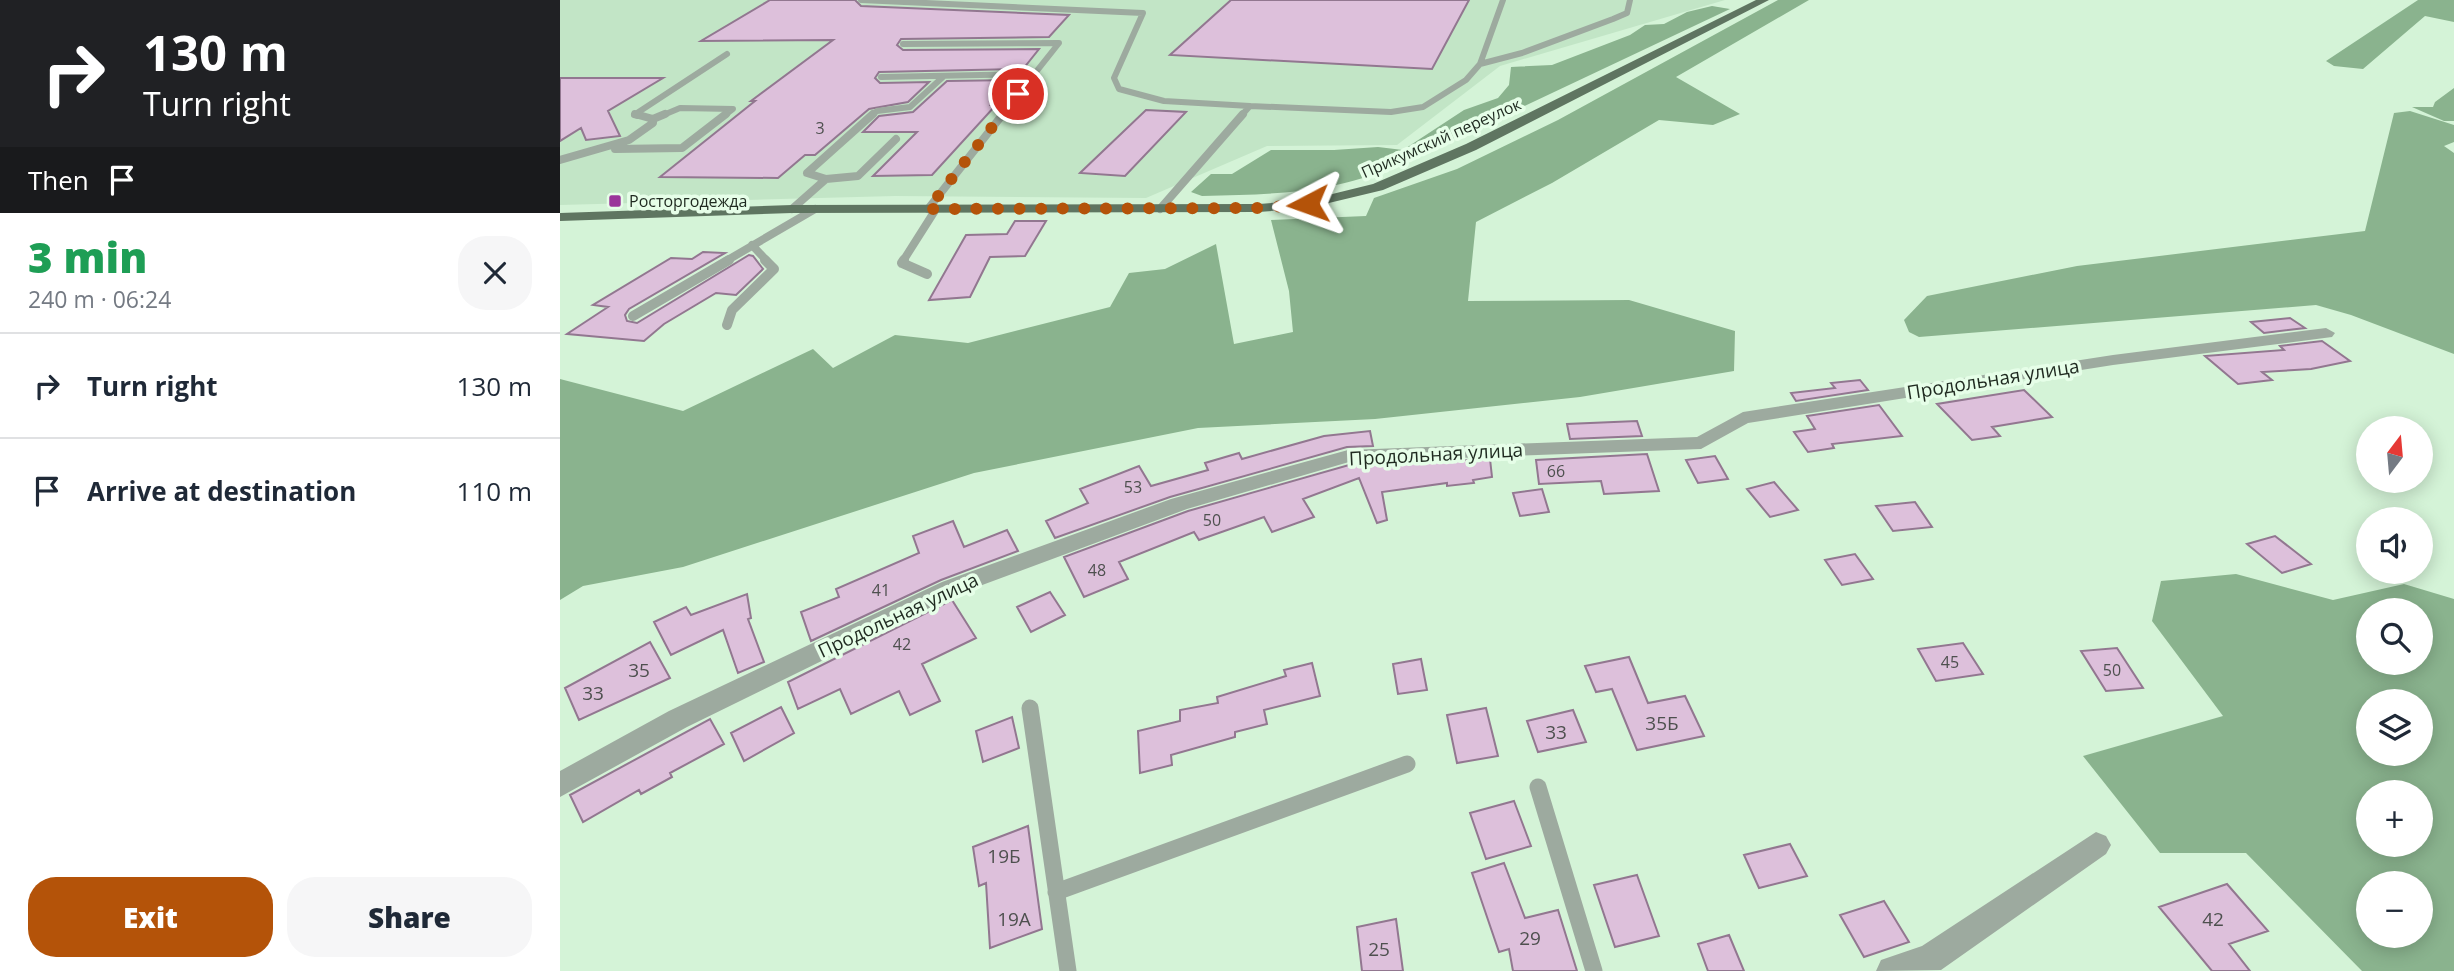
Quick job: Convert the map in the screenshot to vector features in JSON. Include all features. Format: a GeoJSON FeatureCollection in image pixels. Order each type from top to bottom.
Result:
{"type":"FeatureCollection","features":[{"type":"Feature","properties":{"kind":"main road","name":"Прикумский переулок"},"geometry":{"type":"LineString","coordinates":[[560,217],[792,209],[1160,209],[1308,204],[1378,187],[1471,147],[1764,0]]}},
{"type":"Feature","properties":{"kind":"street","name":"Продольная улица"},"geometry":{"type":"LineString","coordinates":[[560,785],[678,719],[950,588],[1178,504],[1348,456],[1701,443],[1743,418],[2113,360],[2326,333]]}},
{"type":"Feature","properties":{"kind":"street"},"geometry":{"type":"LineString","coordinates":[[1892,971],[1930,959],[2096,845]]}},
{"type":"Feature","properties":{"kind":"lane"},"geometry":{"type":"LineString","coordinates":[[861,0],[1143,13],[1114,78],[1119,89],[1164,101],[1407,111],[1439,98],[1466,80],[1480,64],[1503,0]]}},
{"type":"Feature","properties":{"kind":"lane"},"geometry":{"type":"LineString","coordinates":[[1021,7],[1032,0]]}},
{"type":"Feature","properties":{"kind":"lane"},"geometry":{"type":"LineString","coordinates":[[1480,64],[1614,19],[1627,13],[1630,0]]}},
{"type":"Feature","properties":{"kind":"lane"},"geometry":{"type":"LineString","coordinates":[[903,44],[1059,43],[932,209],[902,263],[927,274]]}},
{"type":"Feature","properties":{"kind":"lane"},"geometry":{"type":"LineString","coordinates":[[598,149],[682,148],[733,108],[680,108],[653,119],[634,115],[727,54]]}},
{"type":"Feature","properties":{"kind":"lane"},"geometry":{"type":"LineString","coordinates":[[881,77],[1034,74]]}},
{"type":"Feature","properties":{"kind":"lane"},"geometry":{"type":"LineString","coordinates":[[897,139],[858,176],[826,179],[807,173],[877,111],[910,107],[944,76]]}},
{"type":"Feature","properties":{"kind":"lane"},"geometry":{"type":"LineString","coordinates":[[1160,209],[1250,106]]}},
{"type":"Feature","properties":{"kind":"lane"},"geometry":{"type":"LineString","coordinates":[[560,160],[629,140],[653,123],[653,119]]}},
{"type":"Feature","properties":{"kind":"lane"},"geometry":{"type":"LineString","coordinates":[[792,209],[826,179]]}},
{"type":"Feature","properties":{"kind":"lane"},"geometry":{"type":"LineString","coordinates":[[633,316],[815,209]]}},
{"type":"Feature","properties":{"kind":"lane"},"geometry":{"type":"LineString","coordinates":[[727,325],[732,310],[774,270],[752,246]]}},
{"type":"Feature","properties":{"kind":"lane"},"geometry":{"type":"LineString","coordinates":[[1030,708],[1068,971]]}},
{"type":"Feature","properties":{"kind":"lane"},"geometry":{"type":"LineString","coordinates":[[1056,891],[1407,764]]}},
{"type":"Feature","properties":{"kind":"lane"},"geometry":{"type":"LineString","coordinates":[[1538,787],[1594,971]]}},
{"type":"Feature","properties":{"kind":"shaded area"},"geometry":{"type":"Polygon","coordinates":[[[560,0],[1725,0],[1500,66],[1397,145],[1267,146],[1146,198],[895,196],[560,205],[560,0]]]}},
{"type":"Feature","properties":{"kind":"shaded area"},"geometry":{"type":"Polygon","coordinates":[[[1778,0],[1809,0],[1676,77],[1740,114],[1713,125],[1659,120],[1552,183],[1476,222],[1468,301],[1629,300],[1735,331],[1734,371],[1580,397],[1375,419],[1198,428],[974,473],[683,567],[583,586],[560,600],[560,379],[683,411],[813,349],[833,368],[895,335],[968,343],[1110,307],[1129,273],[1165,269],[1216,244],[1234,344],[1293,332],[1289,291],[1271,220],[1366,216],[1374,198],[1457,169],[1558,120],[1778,0]]]}},
{"type":"Feature","properties":{"kind":"shaded area"},"geometry":{"type":"Polygon","coordinates":[[[2418,0],[2454,0],[2454,22],[2425,16],[2363,69],[2334,66],[2326,61],[2418,0]]]}},
{"type":"Feature","properties":{"kind":"shaded area"},"geometry":{"type":"Polygon","coordinates":[[[1712,6],[1730,9],[1393,168],[1368,177],[1299,191],[1202,196],[1191,192],[1211,174],[1232,174],[1271,150],[1378,147],[1403,150],[1464,110],[1498,98],[1509,85],[1511,67],[1552,65],[1630,35],[1645,25],[1664,24],[1687,12],[1712,6]]]}},
{"type":"Feature","properties":{"kind":"shaded area"},"geometry":{"type":"Polygon","coordinates":[[[2454,88],[2454,121],[2444,121],[2412,107],[2433,107],[2435,102],[2454,88]]]}},
{"type":"Feature","properties":{"kind":"shaded area"},"geometry":{"type":"Polygon","coordinates":[[[2410,111],[2454,125],[2454,142],[2444,146],[2454,153],[2454,354],[2351,315],[2316,305],[1919,337],[1909,332],[1904,320],[1927,296],[2077,266],[2365,231],[2394,113],[2410,111]]]}},
{"type":"Feature","properties":{"kind":"shaded area"},"geometry":{"type":"Polygon","coordinates":[[[2236,574],[2333,600],[2404,584],[2454,599],[2454,971],[2362,971],[2246,853],[2160,853],[2083,756],[2223,716],[2152,621],[2161,581],[2236,574]]]}},
{"type":"Feature","properties":{"kind":"building"},"geometry":{"type":"Polygon","coordinates":[[[770,0],[855,0],[861,6],[1069,15],[1049,37],[901,39],[897,45],[903,50],[1039,49],[1023,69],[879,72],[875,78],[880,83],[929,82],[908,102],[869,109],[815,155],[805,155],[778,178],[660,177],[755,101],[751,101],[833,40],[701,41],[770,0]]]}},
{"type":"Feature","properties":{"kind":"building"},"geometry":{"type":"Polygon","coordinates":[[[1231,0],[1469,0],[1432,69],[1170,55],[1231,0]]]}},
{"type":"Feature","properties":{"kind":"building"},"geometry":{"type":"Polygon","coordinates":[[[560,78],[663,78],[608,111],[620,136],[586,140],[581,128],[560,141],[560,78]]]}},
{"type":"Feature","properties":{"kind":"building"},"geometry":{"type":"Polygon","coordinates":[[[1013,80],[991,105],[996,105],[932,175],[873,176],[917,132],[863,132],[879,116],[913,112],[947,81],[1013,80]]]}},
{"type":"Feature","properties":{"kind":"building"},"geometry":{"type":"Polygon","coordinates":[[[1146,110],[1186,112],[1125,176],[1080,173],[1146,110]]]}},
{"type":"Feature","properties":{"kind":"building"},"geometry":{"type":"Polygon","coordinates":[[[1015,221],[1046,221],[1025,256],[990,257],[970,297],[929,300],[966,235],[1007,234],[1015,221]]]}},
{"type":"Feature","properties":{"kind":"building"},"geometry":{"type":"Polygon","coordinates":[[[703,252],[725,253],[629,309],[625,315],[627,321],[637,323],[749,255],[753,256],[763,269],[736,295],[716,293],[664,324],[644,341],[567,334],[608,307],[593,305],[671,258],[692,259],[703,252]]]}},
{"type":"Feature","properties":{"kind":"building"},"geometry":{"type":"Polygon","coordinates":[[[2290,318],[2305,328],[2264,333],[2251,322],[2290,318]]]}},
{"type":"Feature","properties":{"kind":"building"},"geometry":{"type":"Polygon","coordinates":[[[2322,341],[2350,361],[2311,369],[2262,372],[2272,380],[2238,384],[2205,356],[2284,350],[2280,346],[2322,341]]]}},
{"type":"Feature","properties":{"kind":"building"},"geometry":{"type":"Polygon","coordinates":[[[1860,380],[1868,390],[1796,401],[1791,393],[1835,388],[1831,383],[1860,380]]]}},
{"type":"Feature","properties":{"kind":"building"},"geometry":{"type":"Polygon","coordinates":[[[2024,390],[2052,417],[1992,427],[2000,436],[1972,440],[1937,404],[2024,390]]]}},
{"type":"Feature","properties":{"kind":"building"},"geometry":{"type":"Polygon","coordinates":[[[1879,405],[1902,436],[1832,444],[1834,448],[1808,452],[1794,432],[1815,429],[1807,416],[1879,405]]]}},
{"type":"Feature","properties":{"kind":"building"},"geometry":{"type":"Polygon","coordinates":[[[1637,421],[1642,436],[1570,439],[1567,424],[1637,421]]]}},
{"type":"Feature","properties":{"kind":"building"},"geometry":{"type":"Polygon","coordinates":[[[1370,431],[1373,446],[1347,447],[1170,497],[1055,538],[1046,521],[1088,503],[1080,489],[1139,466],[1151,486],[1208,470],[1205,463],[1239,453],[1242,459],[1324,436],[1370,431]]]}},
{"type":"Feature","properties":{"kind":"building"},"geometry":{"type":"Polygon","coordinates":[[[1647,454],[1659,491],[1604,494],[1601,481],[1539,484],[1536,460],[1647,454]]]}},
{"type":"Feature","properties":{"kind":"building"},"geometry":{"type":"Polygon","coordinates":[[[1715,456],[1728,479],[1698,483],[1686,460],[1715,456]]]}},
{"type":"Feature","properties":{"kind":"building"},"geometry":{"type":"Polygon","coordinates":[[[1490,459],[1492,477],[1473,480],[1474,483],[1447,486],[1447,483],[1382,492],[1387,520],[1377,523],[1359,478],[1303,499],[1314,517],[1272,532],[1264,517],[1199,540],[1194,532],[1119,562],[1128,579],[1084,597],[1064,557],[1188,511],[1349,465],[1490,459]]]}},
{"type":"Feature","properties":{"kind":"building"},"geometry":{"type":"Polygon","coordinates":[[[1774,482],[1798,510],[1770,517],[1747,489],[1774,482]]]}},
{"type":"Feature","properties":{"kind":"building"},"geometry":{"type":"Polygon","coordinates":[[[1542,489],[1549,512],[1520,516],[1513,493],[1542,489]]]}},
{"type":"Feature","properties":{"kind":"building"},"geometry":{"type":"Polygon","coordinates":[[[1915,502],[1932,527],[1893,531],[1876,506],[1915,502]]]}},
{"type":"Feature","properties":{"kind":"building"},"geometry":{"type":"Polygon","coordinates":[[[953,521],[964,547],[1007,530],[1018,551],[941,580],[811,641],[801,612],[839,597],[836,589],[919,553],[913,536],[953,521]]]}},
{"type":"Feature","properties":{"kind":"building"},"geometry":{"type":"Polygon","coordinates":[[[2275,536],[2311,564],[2282,573],[2247,544],[2275,536]]]}},
{"type":"Feature","properties":{"kind":"building"},"geometry":{"type":"Polygon","coordinates":[[[1855,554],[1873,579],[1842,585],[1825,560],[1855,554]]]}},
{"type":"Feature","properties":{"kind":"building"},"geometry":{"type":"Polygon","coordinates":[[[1050,592],[1065,615],[1031,632],[1017,607],[1050,592]]]}},
{"type":"Feature","properties":{"kind":"building"},"geometry":{"type":"Polygon","coordinates":[[[747,594],[751,618],[748,619],[764,662],[738,673],[723,630],[671,655],[654,622],[686,607],[691,615],[747,594]]]}},
{"type":"Feature","properties":{"kind":"building"},"geometry":{"type":"Polygon","coordinates":[[[952,600],[976,638],[922,664],[940,701],[910,715],[899,691],[851,714],[840,689],[798,709],[788,682],[952,600]]]}},
{"type":"Feature","properties":{"kind":"building"},"geometry":{"type":"Polygon","coordinates":[[[650,642],[670,678],[579,720],[565,688],[650,642]]]}},
{"type":"Feature","properties":{"kind":"building"},"geometry":{"type":"Polygon","coordinates":[[[1963,643],[1983,674],[1936,681],[1918,649],[1963,643]]]}},
{"type":"Feature","properties":{"kind":"building"},"geometry":{"type":"Polygon","coordinates":[[[2117,648],[2143,688],[2106,691],[2081,651],[2117,648]]]}},
{"type":"Feature","properties":{"kind":"building"},"geometry":{"type":"Polygon","coordinates":[[[1629,657],[1648,703],[1685,696],[1704,736],[1637,750],[1612,689],[1596,692],[1585,666],[1629,657]]]}},
{"type":"Feature","properties":{"kind":"building"},"geometry":{"type":"Polygon","coordinates":[[[1421,659],[1427,690],[1398,694],[1393,664],[1421,659]]]}},
{"type":"Feature","properties":{"kind":"building"},"geometry":{"type":"Polygon","coordinates":[[[1312,663],[1320,696],[1264,710],[1267,724],[1235,732],[1235,737],[1171,755],[1172,765],[1140,773],[1138,731],[1180,721],[1180,710],[1218,703],[1217,697],[1286,676],[1284,670],[1312,663]]]}},
{"type":"Feature","properties":{"kind":"building"},"geometry":{"type":"Polygon","coordinates":[[[781,707],[794,733],[744,761],[731,733],[781,707]]]}},
{"type":"Feature","properties":{"kind":"building"},"geometry":{"type":"Polygon","coordinates":[[[1486,708],[1498,756],[1457,763],[1447,715],[1486,708]]]}},
{"type":"Feature","properties":{"kind":"building"},"geometry":{"type":"Polygon","coordinates":[[[1573,710],[1586,742],[1538,752],[1527,721],[1573,710]]]}},
{"type":"Feature","properties":{"kind":"building"},"geometry":{"type":"Polygon","coordinates":[[[1012,717],[1019,748],[983,762],[976,731],[1012,717]]]}},
{"type":"Feature","properties":{"kind":"building"},"geometry":{"type":"Polygon","coordinates":[[[710,719],[724,744],[670,773],[672,777],[641,794],[639,790],[583,822],[570,795],[710,719]]]}},
{"type":"Feature","properties":{"kind":"building"},"geometry":{"type":"Polygon","coordinates":[[[1514,801],[1531,846],[1486,859],[1470,813],[1514,801]]]}},
{"type":"Feature","properties":{"kind":"building"},"geometry":{"type":"Polygon","coordinates":[[[1028,826],[1042,929],[990,948],[986,883],[979,886],[973,847],[1028,826]]]}},
{"type":"Feature","properties":{"kind":"building"},"geometry":{"type":"Polygon","coordinates":[[[1790,844],[1807,876],[1759,888],[1744,855],[1790,844]]]}},
{"type":"Feature","properties":{"kind":"building"},"geometry":{"type":"Polygon","coordinates":[[[1504,863],[1525,918],[1558,910],[1577,971],[1513,971],[1509,949],[1499,952],[1472,873],[1504,863]]]}},
{"type":"Feature","properties":{"kind":"building"},"geometry":{"type":"Polygon","coordinates":[[[1637,875],[1659,936],[1615,947],[1594,885],[1637,875]]]}},
{"type":"Feature","properties":{"kind":"building"},"geometry":{"type":"Polygon","coordinates":[[[2227,884],[2268,931],[2229,944],[2250,971],[2212,971],[2159,907],[2227,884]]]}},
{"type":"Feature","properties":{"kind":"building"},"geometry":{"type":"Polygon","coordinates":[[[1884,901],[1909,942],[1864,957],[1840,915],[1884,901]]]}},
{"type":"Feature","properties":{"kind":"building"},"geometry":{"type":"Polygon","coordinates":[[[1396,919],[1403,971],[1362,971],[1357,927],[1396,919]]]}},
{"type":"Feature","properties":{"kind":"building"},"geometry":{"type":"Polygon","coordinates":[[[1729,935],[1744,971],[1708,971],[1698,944],[1729,935]]]}},
{"type":"Feature","properties":{"kind":"place","name":"Росторгодежда"},"geometry":{"type":"Point","coordinates":[615,201]}},
{"type":"Feature","properties":{"kind":"route"},"geometry":{"type":"LineString","coordinates":[[1018,94],[928,209],[1259,208],[1308,204]]}}]}
